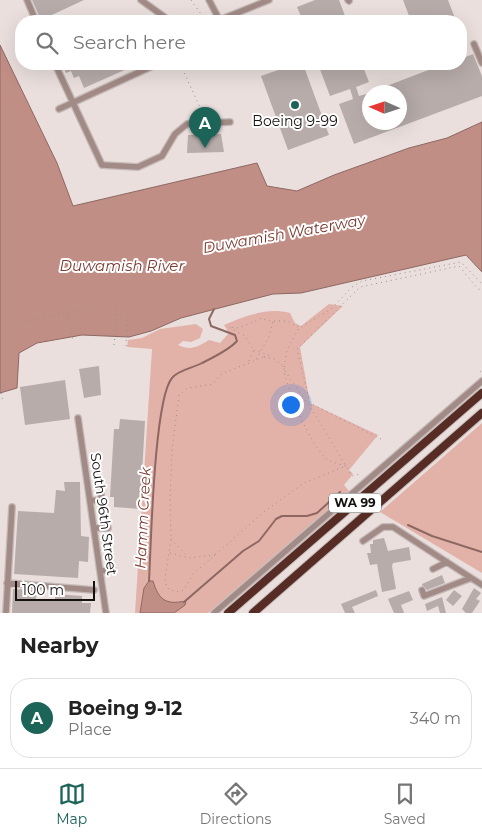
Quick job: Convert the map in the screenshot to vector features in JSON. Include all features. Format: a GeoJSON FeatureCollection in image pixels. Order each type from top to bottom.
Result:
{"type":"FeatureCollection","features":[{"type":"Feature","properties":{"kind":"highway","name":"WA 99"},"geometry":{"type":"LineString","coordinates":[[228,613],[482,393]]}},
{"type":"Feature","properties":{"kind":"highway","name":"WA 99"},"geometry":{"type":"LineString","coordinates":[[253,613],[482,413]]}},
{"type":"Feature","properties":{"kind":"street"},"geometry":{"type":"LineString","coordinates":[[26,0],[33,15]]}},
{"type":"Feature","properties":{"kind":"street"},"geometry":{"type":"LineString","coordinates":[[141,0],[162,15]]}},
{"type":"Feature","properties":{"kind":"street"},"geometry":{"type":"LineString","coordinates":[[210,0],[216,15]]}},
{"type":"Feature","properties":{"kind":"street"},"geometry":{"type":"LineString","coordinates":[[233,15],[269,0]]}},
{"type":"Feature","properties":{"kind":"street"},"geometry":{"type":"LineString","coordinates":[[474,44],[482,63]]}},
{"type":"Feature","properties":{"kind":"street"},"geometry":{"type":"LineString","coordinates":[[59,70],[102,165],[138,167],[162,156],[175,134],[187,124],[230,122]]}},
{"type":"Feature","properties":{"kind":"street"},"geometry":{"type":"LineString","coordinates":[[59,109],[144,70]]}},
{"type":"Feature","properties":{"kind":"street"},"geometry":{"type":"LineString","coordinates":[[214,613],[482,381]]}},
{"type":"Feature","properties":{"kind":"street","name":"South 96th Street"},"geometry":{"type":"LineString","coordinates":[[78,418],[76,426],[78,440],[90,500],[106,613]]}},
{"type":"Feature","properties":{"kind":"street"},"geometry":{"type":"LineString","coordinates":[[90,500],[101,501],[101,493]]}},
{"type":"Feature","properties":{"kind":"street"},"geometry":{"type":"LineString","coordinates":[[6,613],[12,507]]}},
{"type":"Feature","properties":{"kind":"street"},"geometry":{"type":"LineString","coordinates":[[364,541],[383,526],[393,527],[482,585]]}},
{"type":"Feature","properties":{"kind":"street"},"geometry":{"type":"LineString","coordinates":[[94,528],[108,528]]}},
{"type":"Feature","properties":{"kind":"street"},"geometry":{"type":"LineString","coordinates":[[433,569],[447,562]]}},
{"type":"Feature","properties":{"kind":"street"},"geometry":{"type":"LineString","coordinates":[[100,571],[113,570]]}},
{"type":"Feature","properties":{"kind":"street"},"geometry":{"type":"LineString","coordinates":[[422,590],[424,596],[471,578]]}},
{"type":"Feature","properties":{"kind":"street"},"geometry":{"type":"LineString","coordinates":[[7,583],[94,590]]}},
{"type":"Feature","properties":{"kind":"path"},"geometry":{"type":"LineString","coordinates":[[191,0],[202,15]]}},
{"type":"Feature","properties":{"kind":"path"},"geometry":{"type":"LineString","coordinates":[[183,70],[208,123]]}},
{"type":"Feature","properties":{"kind":"path"},"geometry":{"type":"LineString","coordinates":[[346,466],[327,459],[315,443],[297,410],[285,380],[285,356],[299,328],[330,310],[352,287],[362,281],[462,262],[482,284]]}},
{"type":"Feature","properties":{"kind":"path"},"geometry":{"type":"LineString","coordinates":[[381,439],[310,403],[297,349],[360,287],[459,266],[478,290],[482,290]]}},
{"type":"Feature","properties":{"kind":"path"},"geometry":{"type":"LineString","coordinates":[[29,321],[96,306]]}},
{"type":"Feature","properties":{"kind":"path"},"geometry":{"type":"LineString","coordinates":[[114,345],[117,306]]}},
{"type":"Feature","properties":{"kind":"path"},"geometry":{"type":"LineString","coordinates":[[126,346],[128,306]]}},
{"type":"Feature","properties":{"kind":"path"},"geometry":{"type":"LineString","coordinates":[[67,312],[73,340]]}},
{"type":"Feature","properties":{"kind":"path"},"geometry":{"type":"LineString","coordinates":[[299,328],[288,321],[273,321],[262,318],[239,328],[229,327],[245,336],[254,350],[271,357],[284,367],[290,381],[316,416],[352,476],[360,474]]}},
{"type":"Feature","properties":{"kind":"path"},"geometry":{"type":"LineString","coordinates":[[255,359],[269,336],[273,321]]}},
{"type":"Feature","properties":{"kind":"path"},"geometry":{"type":"LineString","coordinates":[[249,362],[254,350]]}},
{"type":"Feature","properties":{"kind":"path"},"geometry":{"type":"LineString","coordinates":[[271,357],[255,359],[221,374],[213,384],[188,388],[179,395],[176,410],[170,499],[171,539],[165,583],[167,588],[177,592],[184,590],[191,576],[265,511],[304,483],[346,466]]}},
{"type":"Feature","properties":{"kind":"path"},"geometry":{"type":"LineString","coordinates":[[0,388],[3,402]]}},
{"type":"Feature","properties":{"kind":"path"},"geometry":{"type":"LineString","coordinates":[[171,539],[189,558]]}},
{"type":"Feature","properties":{"kind":"path"},"geometry":{"type":"LineString","coordinates":[[170,553],[189,558],[215,555]]}},
{"type":"Feature","properties":{"kind":"shaded area"},"geometry":{"type":"Polygon","coordinates":[[[329,304],[343,306],[300,347],[310,403],[378,435],[349,470],[353,474],[344,485],[349,491],[208,613],[135,613],[152,349],[127,347],[128,340],[142,338],[160,329],[196,324],[203,329],[200,338],[191,342],[183,341],[178,345],[187,348],[194,347],[209,340],[220,343],[229,333],[224,325],[240,318],[256,313],[281,311],[290,313],[295,323],[301,326],[329,304]]]}},
{"type":"Feature","properties":{"kind":"shaded area"},"geometry":{"type":"Polygon","coordinates":[[[482,423],[482,573],[380,512],[482,423]]]}},
{"type":"Feature","properties":{"kind":"water","name":"Duwamish River"},"geometry":{"type":"Polygon","coordinates":[[[0,45],[57,163],[73,206],[257,163],[267,186],[297,191],[334,175],[409,148],[447,138],[482,122],[482,272],[466,255],[301,293],[273,294],[181,318],[151,331],[129,337],[82,335],[37,343],[19,353],[17,388],[0,393],[0,45]]]}},
{"type":"Feature","properties":{"kind":"water"},"geometry":{"type":"Polygon","coordinates":[[[149,581],[153,581],[158,593],[164,600],[173,602],[186,601],[185,605],[174,613],[140,613],[144,588],[149,581]]]}},
{"type":"Feature","properties":{"kind":"building"},"geometry":{"type":"Polygon","coordinates":[[[32,0],[84,0],[52,15],[39,15],[32,0]]]}},
{"type":"Feature","properties":{"kind":"building"},"geometry":{"type":"Polygon","coordinates":[[[315,0],[339,0],[345,15],[300,15],[297,7],[315,0]]]}},
{"type":"Feature","properties":{"kind":"building"},"geometry":{"type":"Polygon","coordinates":[[[403,0],[448,0],[454,15],[409,15],[403,0]]]}},
{"type":"Feature","properties":{"kind":"building"},"geometry":{"type":"Polygon","coordinates":[[[473,54],[482,76],[482,96],[407,124],[407,85],[389,85],[428,70],[467,70],[467,56],[473,54]]]}},
{"type":"Feature","properties":{"kind":"building"},"geometry":{"type":"Polygon","coordinates":[[[65,70],[124,70],[84,88],[79,76],[74,78],[71,71],[66,73],[65,70]]]}},
{"type":"Feature","properties":{"kind":"building","name":"Boeing 9-99"},"geometry":{"type":"Polygon","coordinates":[[[278,70],[305,70],[329,135],[288,150],[261,76],[278,70]]]}},
{"type":"Feature","properties":{"kind":"building"},"geometry":{"type":"Polygon","coordinates":[[[320,70],[364,70],[369,82],[356,87],[359,96],[362,95],[362,130],[391,130],[354,144],[339,104],[353,99],[350,89],[330,96],[320,70]]]}},
{"type":"Feature","properties":{"kind":"building"},"geometry":{"type":"Polygon","coordinates":[[[221,134],[224,152],[187,153],[188,135],[221,134]]]}},
{"type":"Feature","properties":{"kind":"building"},"geometry":{"type":"Polygon","coordinates":[[[99,366],[101,395],[84,398],[79,369],[99,366]]]}},
{"type":"Feature","properties":{"kind":"building"},"geometry":{"type":"Polygon","coordinates":[[[65,380],[70,419],[25,425],[20,387],[65,380]]]}},
{"type":"Feature","properties":{"kind":"building"},"geometry":{"type":"Polygon","coordinates":[[[120,419],[145,421],[140,509],[114,507],[114,497],[110,497],[114,429],[119,429],[120,419]]]}},
{"type":"Feature","properties":{"kind":"building"},"geometry":{"type":"Polygon","coordinates":[[[64,482],[80,482],[81,536],[89,537],[88,562],[79,561],[78,578],[14,574],[18,511],[54,513],[56,490],[65,491],[64,482]]]}},
{"type":"Feature","properties":{"kind":"building"},"geometry":{"type":"Polygon","coordinates":[[[384,538],[388,551],[409,547],[411,560],[393,563],[396,589],[382,592],[377,564],[370,565],[367,553],[371,553],[370,544],[373,544],[373,540],[384,538]]]}},
{"type":"Feature","properties":{"kind":"building"},"geometry":{"type":"Polygon","coordinates":[[[442,575],[445,583],[427,590],[422,585],[422,584],[442,575]]]}},
{"type":"Feature","properties":{"kind":"building"},"geometry":{"type":"Polygon","coordinates":[[[474,588],[481,593],[476,599],[480,601],[472,613],[466,613],[462,609],[474,588]]]}},
{"type":"Feature","properties":{"kind":"building"},"geometry":{"type":"Polygon","coordinates":[[[13,589],[36,590],[36,600],[55,601],[55,594],[82,596],[82,603],[91,603],[90,613],[12,613],[13,589]]]}},
{"type":"Feature","properties":{"kind":"building"},"geometry":{"type":"Polygon","coordinates":[[[376,590],[378,596],[352,607],[355,613],[345,613],[341,604],[376,590]]]}},
{"type":"Feature","properties":{"kind":"building"},"geometry":{"type":"Polygon","coordinates":[[[454,590],[462,596],[453,606],[446,600],[454,590]]]}},
{"type":"Feature","properties":{"kind":"building"},"geometry":{"type":"Polygon","coordinates":[[[409,591],[413,600],[401,605],[404,613],[394,613],[388,599],[409,591]]]}},
{"type":"Feature","properties":{"kind":"building"},"geometry":{"type":"Polygon","coordinates":[[[442,597],[446,613],[440,613],[438,606],[427,611],[425,604],[442,597]]]}},
{"type":"Feature","properties":{"kind":"waterway","name":"Hamm Creek"},"geometry":{"type":"LineString","coordinates":[[149,581],[154,474],[161,414],[166,391],[175,375],[216,356],[237,341],[235,335],[211,326],[209,319],[214,309]]}},
{"type":"Feature","properties":{"kind":"waterway","name":"Hamm Creek"},"geometry":{"type":"LineString","coordinates":[[184,602],[243,551],[259,541],[276,519],[282,516],[307,516],[317,513],[340,492]]}},
{"type":"Feature","properties":{"kind":"waterway","name":"Hamm Creek"},"geometry":{"type":"LineString","coordinates":[[408,525],[432,536],[482,552]]}},
{"type":"Feature","properties":{"kind":"place","name":"Boeing 9-99"},"geometry":{"type":"Point","coordinates":[295,105]}},
{"type":"Feature","properties":{"kind":"place","name":"Boeing 9-12"},"geometry":{"type":"Point","coordinates":[205,148]}},
{"type":"Feature","properties":{"kind":"water label","name":"Duwamish Waterway"},"geometry":{"type":"Point","coordinates":[284,234]}}]}
